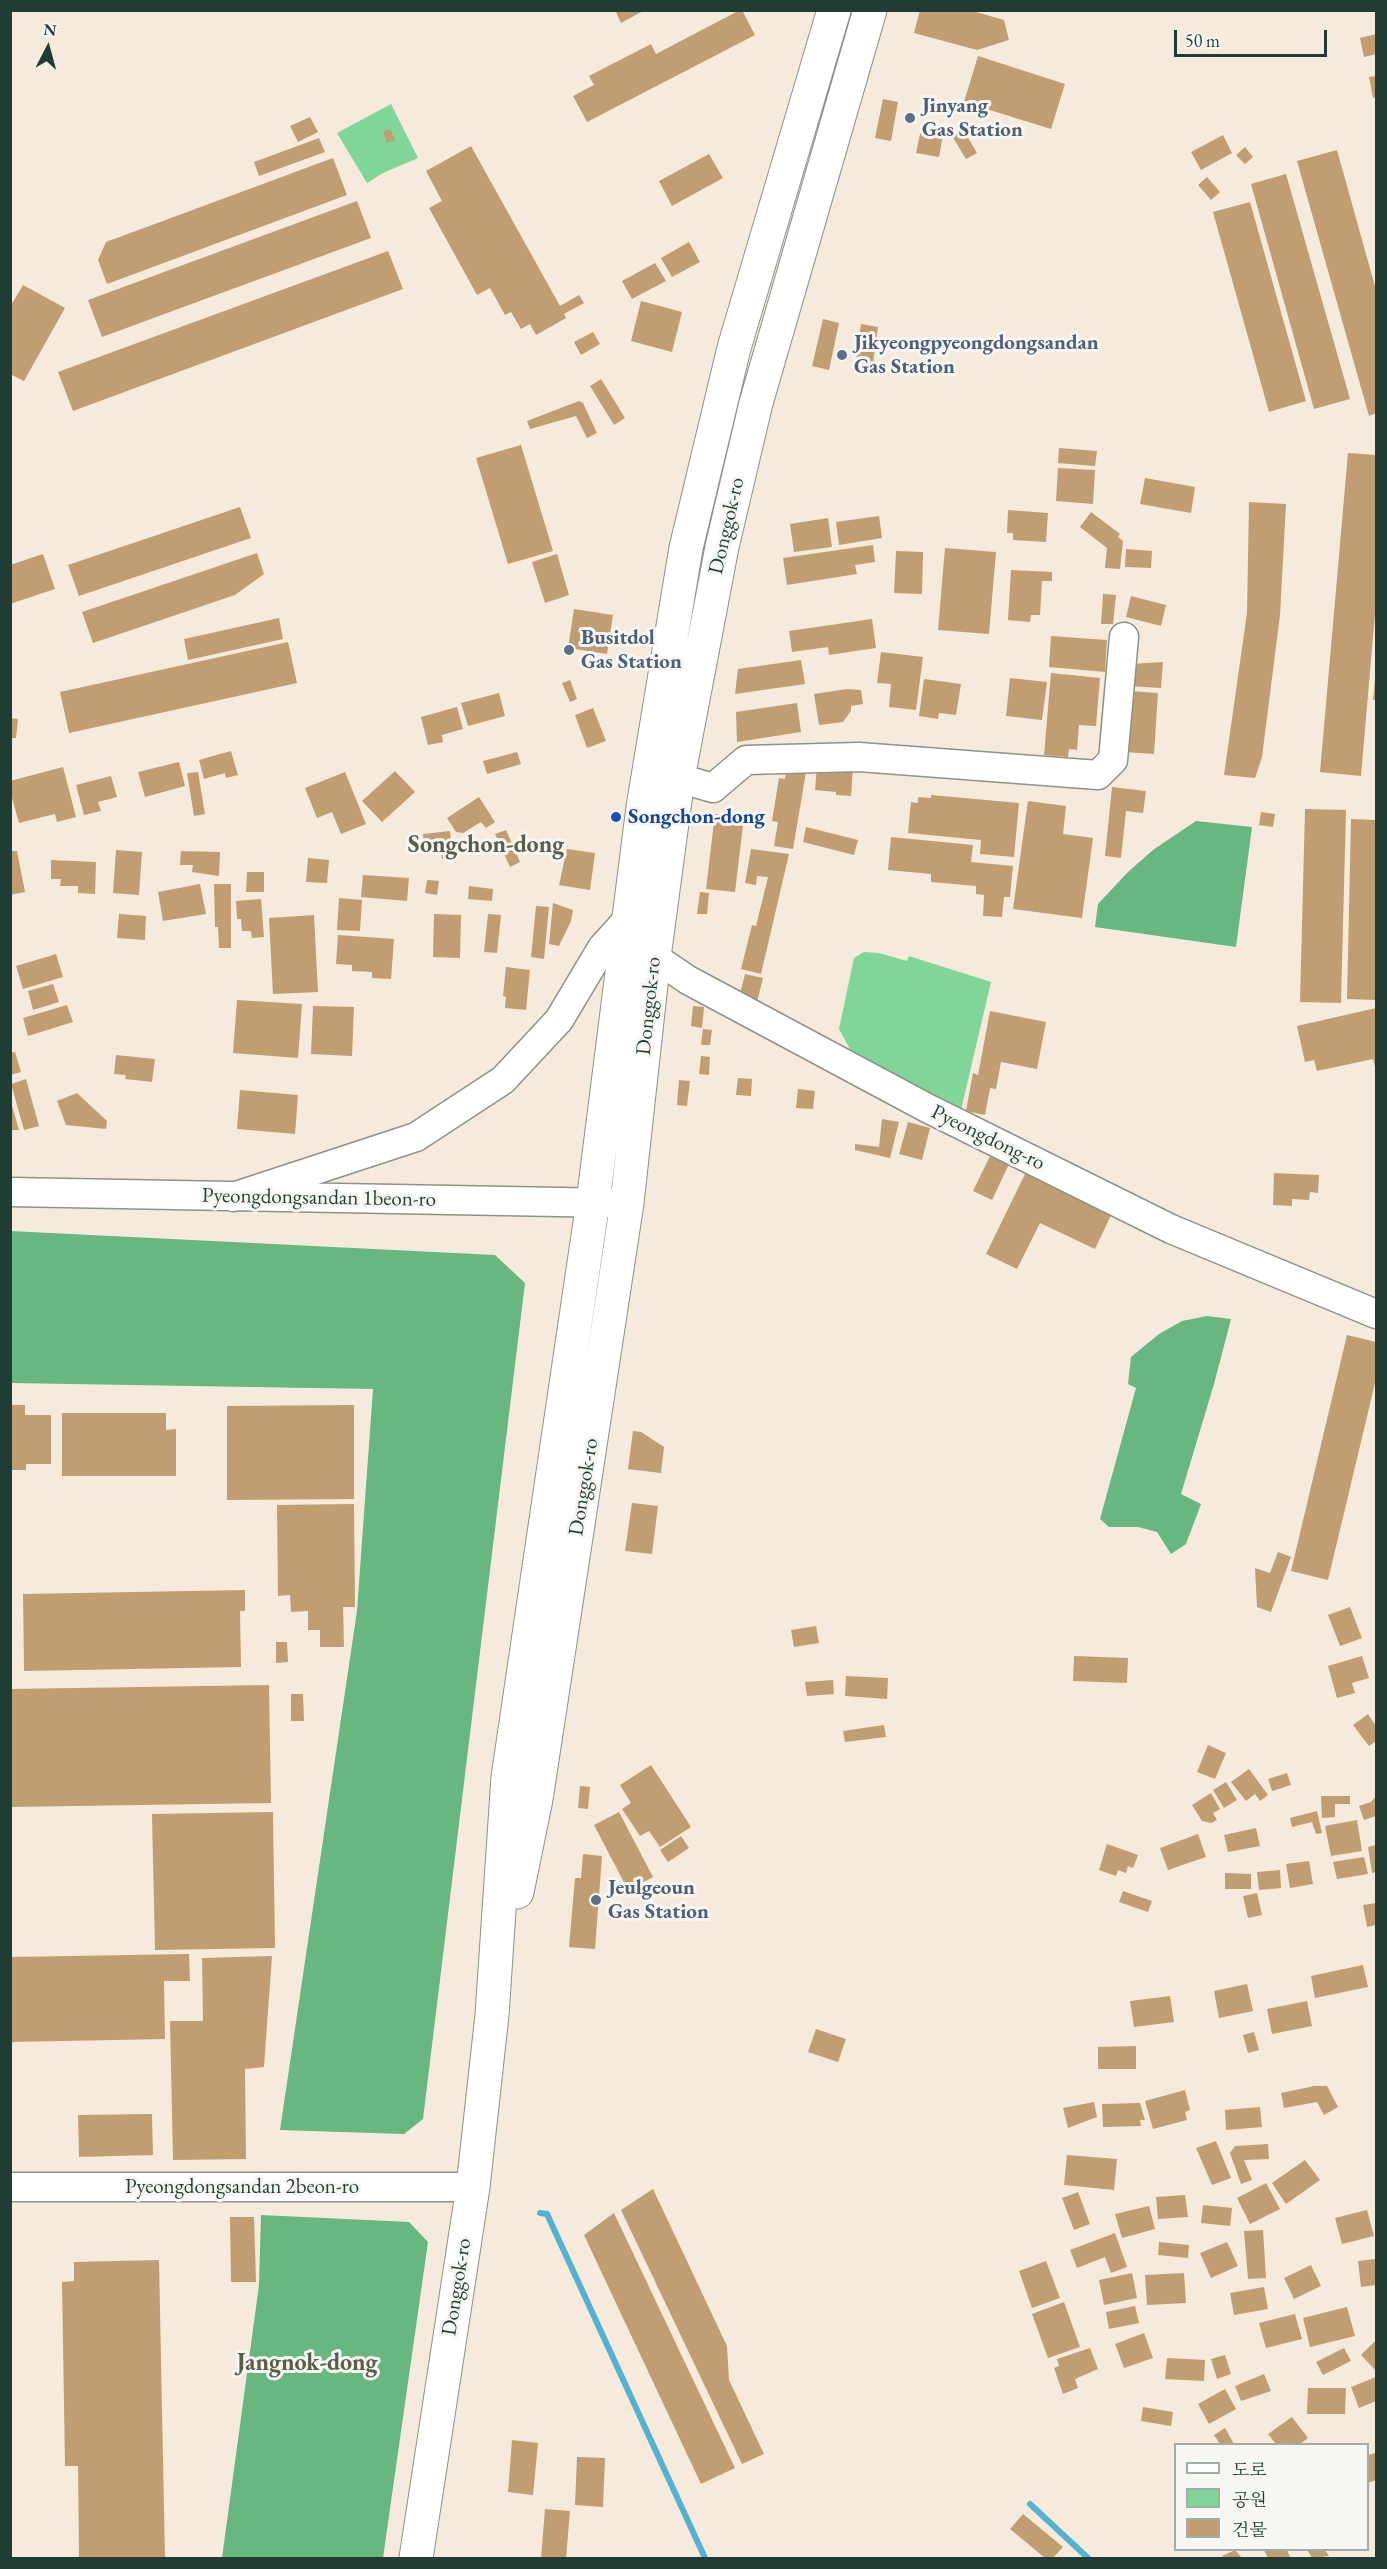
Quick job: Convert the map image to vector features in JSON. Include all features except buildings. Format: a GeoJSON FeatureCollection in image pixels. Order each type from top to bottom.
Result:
{"type":"FeatureCollection","features":[{"type":"Feature","properties":{"kind":"main road","name":"Donggok-ro"},"geometry":{"type":"LineString","coordinates":[[416,2559],[472,2187],[492,2014],[507,1777],[593,1202],[643,807],[686,548],[734,348],[834,10]]}},
{"type":"Feature","properties":{"kind":"main road","name":"Donggok-ro"},"geometry":{"type":"LineString","coordinates":[[492,2014],[536,1799],[627,1203],[654,957],[678,778],[722,547],[756,403],[870,10]]}},
{"type":"Feature","properties":{"kind":"street"},"geometry":{"type":"LineString","coordinates":[[678,778],[713,788],[746,760],[860,757],[1098,775],[1113,760],[1124,637]]}},
{"type":"Feature","properties":{"kind":"street","name":"Pyeongdong-ro"},"geometry":{"type":"LineString","coordinates":[[630,917],[654,957],[688,980],[927,1108],[1171,1229],[1377,1314]]}},
{"type":"Feature","properties":{"kind":"street"},"geometry":{"type":"LineString","coordinates":[[233,1197],[416,1137],[503,1080],[559,1020],[602,948],[630,917]]}},
{"type":"Feature","properties":{"kind":"street","name":"Pyeongdongsandan 1beon-ro"},"geometry":{"type":"LineString","coordinates":[[10,1192],[627,1203]]}},
{"type":"Feature","properties":{"kind":"street","name":"Pyeongdongsandan 2beon-ro"},"geometry":{"type":"LineString","coordinates":[[10,2187],[472,2187]]}},
{"type":"Feature","properties":{"kind":"green space"},"geometry":{"type":"Polygon","coordinates":[[[391,104],[418,158],[383,173],[367,183],[337,133],[391,104]]]}},
{"type":"Feature","properties":{"kind":"green space"},"geometry":{"type":"Polygon","coordinates":[[[1196,821],[1252,827],[1236,947],[1095,927],[1098,904],[1128,872],[1153,850],[1196,821]]]}},
{"type":"Feature","properties":{"kind":"green space"},"geometry":{"type":"Polygon","coordinates":[[[864,952],[879,953],[907,961],[909,956],[991,982],[961,1110],[856,1060],[839,1029],[854,958],[864,952]]]}},
{"type":"Feature","properties":{"kind":"green space"},"geometry":{"type":"Polygon","coordinates":[[[10,1231],[495,1255],[525,1283],[423,2119],[404,2134],[280,2130],[357,1611],[373,1389],[11,1383],[10,1231]]]}},
{"type":"Feature","properties":{"kind":"green space"},"geometry":{"type":"Polygon","coordinates":[[[1207,1316],[1231,1319],[1181,1494],[1201,1504],[1186,1544],[1171,1554],[1157,1532],[1138,1527],[1109,1527],[1100,1519],[1136,1388],[1128,1384],[1131,1357],[1159,1334],[1182,1321],[1207,1316]]]}},
{"type":"Feature","properties":{"kind":"green space"},"geometry":{"type":"Polygon","coordinates":[[[261,2215],[409,2222],[428,2242],[383,2558],[222,2558],[259,2285],[261,2215]]]}},
{"type":"Feature","properties":{"kind":"waterway"},"geometry":{"type":"LineString","coordinates":[[540,2213],[547,2214],[705,2558]]}},
{"type":"Feature","properties":{"kind":"waterway"},"geometry":{"type":"LineString","coordinates":[[1030,2504],[1088,2558]]}},
{"type":"Feature","properties":{"kind":"place","name":"Jinyang Gas Station"},"geometry":{"type":"Point","coordinates":[910,118]}},
{"type":"Feature","properties":{"kind":"place","name":"Jikyeongpyeongdongsandan Gas Station"},"geometry":{"type":"Point","coordinates":[842,355]}},
{"type":"Feature","properties":{"kind":"place","name":"Busitdol Gas Station"},"geometry":{"type":"Point","coordinates":[569,650]}},
{"type":"Feature","properties":{"kind":"place","name":"Songchon-dong"},"geometry":{"type":"Point","coordinates":[616,817]}},
{"type":"Feature","properties":{"kind":"place","name":"Jeulgeoun Gas Station"},"geometry":{"type":"Point","coordinates":[596,1900]}},
{"type":"Feature","properties":{"kind":"district","name":"Songchon-dong"},"geometry":{"type":"Point","coordinates":[486,845]}},
{"type":"Feature","properties":{"kind":"district","name":"Jangnok-dong"},"geometry":{"type":"Point","coordinates":[307,2363]}}]}
